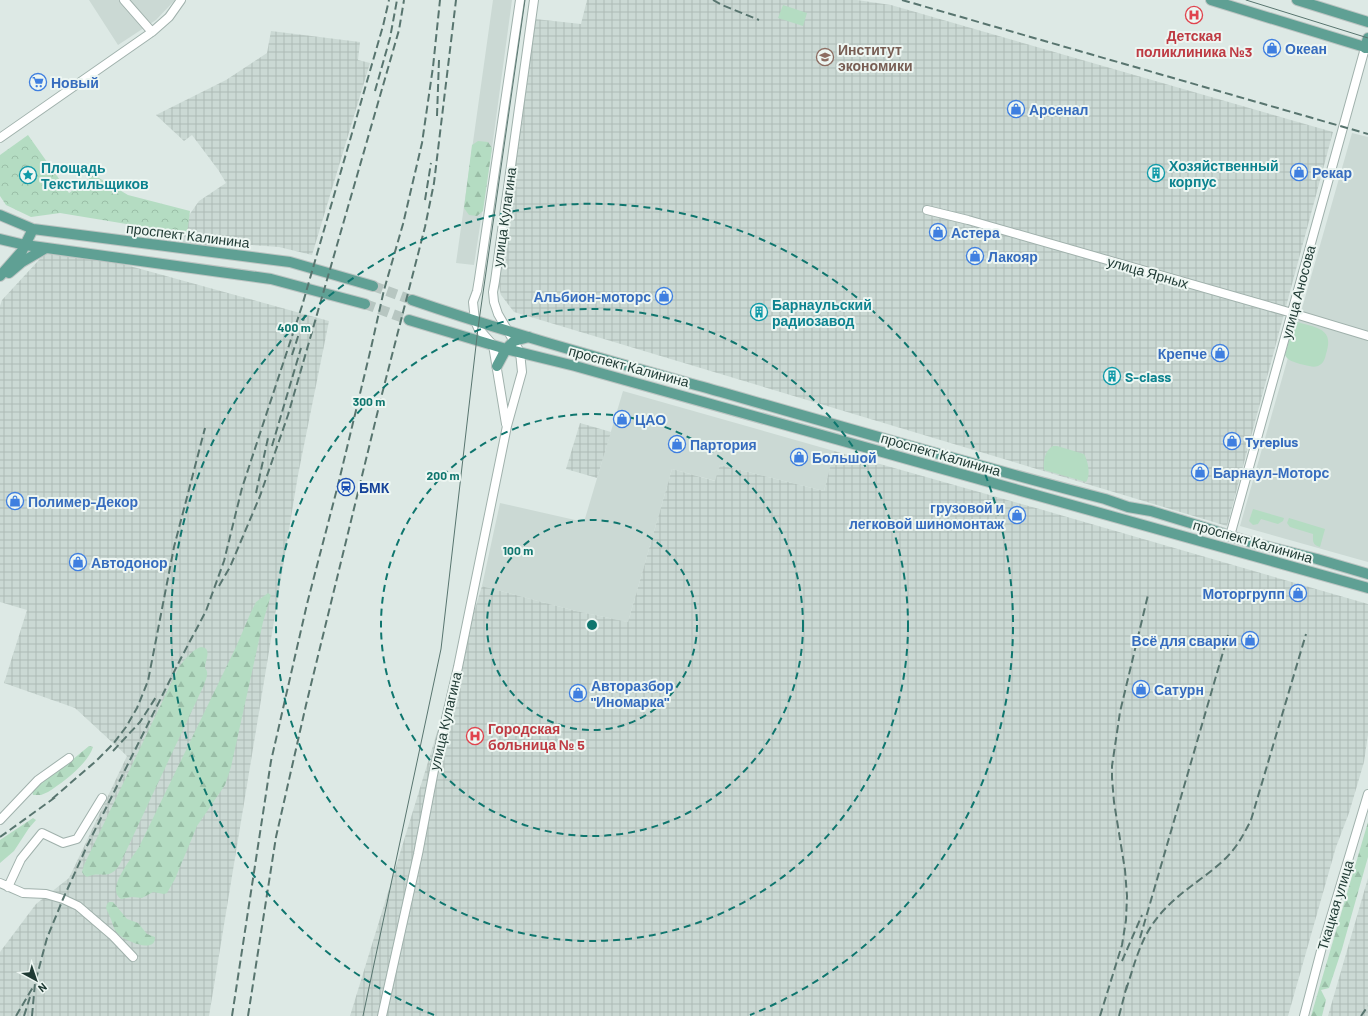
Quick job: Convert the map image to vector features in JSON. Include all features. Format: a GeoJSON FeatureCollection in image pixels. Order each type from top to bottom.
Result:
{"type":"FeatureCollection","features":[{"type":"Feature","properties":{"kind":"main road"},"geometry":{"type":"LineString","coordinates":[[1211,0],[1367,45]]}},
{"type":"Feature","properties":{"kind":"main road"},"geometry":{"type":"LineString","coordinates":[[1297,0],[1368,22]]}},
{"type":"Feature","properties":{"kind":"main road","name":"проспект Калинина"},"geometry":{"type":"LineString","coordinates":[[0,215],[33,228],[51,231],[290,262],[373,286]]}},
{"type":"Feature","properties":{"kind":"main road"},"geometry":{"type":"LineString","coordinates":[[0,276],[25,246],[33,228]]}},
{"type":"Feature","properties":{"kind":"main road"},"geometry":{"type":"LineString","coordinates":[[0,281],[22,262],[46,248],[51,231]]}},
{"type":"Feature","properties":{"kind":"main road"},"geometry":{"type":"LineString","coordinates":[[0,239],[25,246],[271,279],[365,304]]}},
{"type":"Feature","properties":{"kind":"main road"},"geometry":{"type":"LineString","coordinates":[[412,300],[479,323]]}},
{"type":"Feature","properties":{"kind":"main road","name":"проспект Калинина"},"geometry":{"type":"LineString","coordinates":[[409,320],[506,349],[575,366],[1368,588]]}},
{"type":"Feature","properties":{"kind":"main road","name":"проспект Калинина"},"geometry":{"type":"LineString","coordinates":[[479,323],[508,330],[908,446],[1105,499],[1128,507],[1151,511],[1230,536],[1368,574]]}},
{"type":"Feature","properties":{"kind":"main road"},"geometry":{"type":"LineString","coordinates":[[497,366],[506,349],[514,341],[529,337]]}},
{"type":"Feature","properties":{"kind":"main road"},"geometry":{"type":"LineString","coordinates":[[1227,548],[1230,536]]}},
{"type":"Feature","properties":{"kind":"street"},"geometry":{"type":"LineString","coordinates":[[124,0],[152,32]]}},
{"type":"Feature","properties":{"kind":"street"},"geometry":{"type":"LineString","coordinates":[[0,138],[152,32],[169,16],[181,0]]}},
{"type":"Feature","properties":{"kind":"street","name":"улица Кулагина"},"geometry":{"type":"LineString","coordinates":[[479,323],[473,302],[480,279],[520,0]]}},
{"type":"Feature","properties":{"kind":"street","name":"улица Кулагина"},"geometry":{"type":"LineString","coordinates":[[382,1016],[418,854],[434,770],[460,660],[507,426],[522,372],[520,352],[498,314],[492,292],[495,281],[534,0]]}},
{"type":"Feature","properties":{"kind":"street","name":"улица Аносова"},"geometry":{"type":"LineString","coordinates":[[1230,536],[1367,45]]}},
{"type":"Feature","properties":{"kind":"street","name":"улица Ярных"},"geometry":{"type":"LineString","coordinates":[[927,210],[1292,312],[1368,336]]}},
{"type":"Feature","properties":{"kind":"street"},"geometry":{"type":"LineString","coordinates":[[479,323],[478,328],[493,345]]}},
{"type":"Feature","properties":{"kind":"street","name":"улица Кулагина"},"geometry":{"type":"LineString","coordinates":[[493,345],[507,426]]}},
{"type":"Feature","properties":{"kind":"street"},"geometry":{"type":"LineString","coordinates":[[0,820],[38,780],[68,758]]}},
{"type":"Feature","properties":{"kind":"street","name":"Ткацкая улица"},"geometry":{"type":"LineString","coordinates":[[1304,1016],[1322,947],[1368,794]]}},
{"type":"Feature","properties":{"kind":"street"},"geometry":{"type":"LineString","coordinates":[[8,887],[21,859],[42,833],[63,843],[77,838],[102,798]]}},
{"type":"Feature","properties":{"kind":"street"},"geometry":{"type":"LineString","coordinates":[[0,883],[23,893],[46,894],[63,899],[78,906],[113,936],[133,957]]}},
{"type":"Feature","properties":{"kind":"shaded area"},"geometry":{"type":"Polygon","coordinates":[[[89,0],[175,0],[156,20],[118,45],[89,0]]]}},
{"type":"Feature","properties":{"kind":"shaded area"},"geometry":{"type":"Polygon","coordinates":[[[493,0],[512,0],[492,148],[474,265],[456,263],[493,0]]]}},
{"type":"Feature","properties":{"kind":"shaded area"},"geometry":{"type":"Polygon","coordinates":[[[587,0],[857,0],[891,5],[1333,132],[1227,526],[514,312],[501,295],[499,286],[535,19],[581,24],[587,0]]]}},
{"type":"Feature","properties":{"kind":"shaded area"},"geometry":{"type":"Polygon","coordinates":[[[271,31],[360,42],[358,60],[370,63],[312,255],[279,247],[252,245],[208,246],[183,242],[187,218],[199,201],[226,183],[219,171],[192,135],[184,141],[156,115],[226,80],[267,53],[271,31]]]}},
{"type":"Feature","properties":{"kind":"shaded area"},"geometry":{"type":"Polygon","coordinates":[[[1352,133],[1368,137],[1368,562],[1240,526],[1352,133]]]}},
{"type":"Feature","properties":{"kind":"shaded area"},"geometry":{"type":"Polygon","coordinates":[[[49,249],[108,260],[329,321],[298,475],[209,1016],[0,1016],[0,952],[36,904],[69,878],[127,756],[75,708],[4,683],[27,610],[0,602],[0,306],[2,300],[49,249]]]}},
{"type":"Feature","properties":{"kind":"shaded area"},"geometry":{"type":"Polygon","coordinates":[[[623,391],[834,451],[824,491],[720,465],[716,481],[672,469],[628,622],[576,611],[482,586],[500,503],[584,522],[623,391]]]}},
{"type":"Feature","properties":{"kind":"shaded area"},"geometry":{"type":"Polygon","coordinates":[[[580,423],[611,432],[597,478],[566,469],[580,423]]]}},
{"type":"Feature","properties":{"kind":"shaded area"},"geometry":{"type":"Polygon","coordinates":[[[834,451],[1368,604],[1368,735],[1364,762],[1349,813],[1336,847],[1288,1016],[350,1016],[482,586],[576,611],[628,622],[672,469],[715,481],[720,465],[824,491],[834,451]]]}},
{"type":"Feature","properties":{"kind":"shaded area"},"geometry":{"type":"Polygon","coordinates":[[[1368,878],[1368,1016],[1328,1016],[1368,878]]]}},
{"type":"Feature","properties":{"kind":"green space"},"geometry":{"type":"Polygon","coordinates":[[[783,5],[807,13],[803,26],[778,18],[783,5]]]}},
{"type":"Feature","properties":{"kind":"green space"},"geometry":{"type":"Polygon","coordinates":[[[28,135],[69,193],[94,175],[128,195],[190,211],[187,234],[60,213],[31,217],[6,205],[0,196],[0,155],[28,135]]]}},
{"type":"Feature","properties":{"kind":"green space"},"geometry":{"type":"Polygon","coordinates":[[[478,141],[488,142],[492,148],[483,211],[477,216],[469,215],[464,208],[472,145],[478,141]]]}},
{"type":"Feature","properties":{"kind":"green space"},"geometry":{"type":"Polygon","coordinates":[[[1297,322],[1322,330],[1327,336],[1328,344],[1326,356],[1322,363],[1316,367],[1296,363],[1289,360],[1285,355],[1293,326],[1297,322]]]}},
{"type":"Feature","properties":{"kind":"green space"},"geometry":{"type":"Polygon","coordinates":[[[1053,446],[1084,454],[1087,460],[1088,468],[1088,479],[1086,482],[1044,470],[1045,456],[1048,450],[1053,446]]]}},
{"type":"Feature","properties":{"kind":"green space"},"geometry":{"type":"Polygon","coordinates":[[[1253,509],[1284,518],[1283,521],[1278,524],[1261,519],[1258,524],[1253,525],[1249,521],[1253,509]]]}},
{"type":"Feature","properties":{"kind":"green space"},"geometry":{"type":"Polygon","coordinates":[[[1289,518],[1325,529],[1320,547],[1314,544],[1313,534],[1290,527],[1287,523],[1289,518]]]}},
{"type":"Feature","properties":{"kind":"green space"},"geometry":{"type":"Polygon","coordinates":[[[268,593],[271,595],[263,622],[231,767],[225,785],[197,826],[175,879],[167,893],[164,894],[153,892],[142,898],[132,897],[121,899],[117,894],[116,888],[121,873],[139,847],[236,647],[256,602],[268,593]]]}},
{"type":"Feature","properties":{"kind":"green space"},"geometry":{"type":"Polygon","coordinates":[[[201,647],[206,649],[207,652],[205,668],[207,675],[204,685],[120,864],[112,873],[87,877],[82,872],[84,865],[178,669],[191,653],[201,647]]]}},
{"type":"Feature","properties":{"kind":"green space"},"geometry":{"type":"Polygon","coordinates":[[[89,746],[93,747],[86,760],[74,772],[48,792],[41,795],[33,795],[32,791],[48,777],[89,746]]]}},
{"type":"Feature","properties":{"kind":"green space"},"geometry":{"type":"Polygon","coordinates":[[[33,818],[36,820],[14,851],[0,863],[0,840],[33,818]]]}},
{"type":"Feature","properties":{"kind":"green space"},"geometry":{"type":"Polygon","coordinates":[[[1368,822],[1368,857],[1342,949],[1329,988],[1321,990],[1326,1000],[1322,1016],[1311,1016],[1368,822]]]}},
{"type":"Feature","properties":{"kind":"green space"},"geometry":{"type":"Polygon","coordinates":[[[109,902],[113,902],[127,919],[138,923],[147,934],[155,937],[154,942],[145,946],[121,937],[116,932],[106,908],[109,902]]]}},
{"type":"Feature","properties":{"kind":"tunnel"},"geometry":{"type":"LineString","coordinates":[[373,286],[412,300]]}},
{"type":"Feature","properties":{"kind":"tunnel"},"geometry":{"type":"LineString","coordinates":[[365,304],[409,320]]}},
{"type":"Feature","properties":{"kind":"tram line"},"geometry":{"type":"LineString","coordinates":[[363,1016],[441,649],[478,328],[525,0]]}},
{"type":"Feature","properties":{"kind":"tram line"},"geometry":{"type":"LineString","coordinates":[[1246,0],[1368,38]]}},
{"type":"Feature","properties":{"kind":"railway"},"geometry":{"type":"LineString","coordinates":[[32,1016],[35,983],[47,938],[63,899],[87,846],[206,611],[224,561],[242,488],[302,306],[383,26],[389,0]]}},
{"type":"Feature","properties":{"kind":"railway"},"geometry":{"type":"LineString","coordinates":[[375,91],[390,38],[397,0]]}},
{"type":"Feature","properties":{"kind":"railway"},"geometry":{"type":"LineString","coordinates":[[219,586],[230,567],[260,496],[288,415],[399,30],[404,0]]}},
{"type":"Feature","properties":{"kind":"railway"},"geometry":{"type":"LineString","coordinates":[[232,1016],[271,761],[307,604],[338,485],[384,290],[403,224],[422,143],[433,67],[440,0]]}},
{"type":"Feature","properties":{"kind":"railway"},"geometry":{"type":"LineString","coordinates":[[248,1016],[276,837],[306,705],[382,394],[425,227],[434,183],[456,0]]}},
{"type":"Feature","properties":{"kind":"railway"},"geometry":{"type":"LineString","coordinates":[[713,0],[759,20]]}},
{"type":"Feature","properties":{"kind":"railway"},"geometry":{"type":"LineString","coordinates":[[902,0],[1368,134]]}},
{"type":"Feature","properties":{"kind":"railway"},"geometry":{"type":"LineString","coordinates":[[437,116],[439,60]]}},
{"type":"Feature","properties":{"kind":"railway"},"geometry":{"type":"LineString","coordinates":[[425,200],[431,163]]}},
{"type":"Feature","properties":{"kind":"railway"},"geometry":{"type":"LineString","coordinates":[[292,355],[305,315]]}},
{"type":"Feature","properties":{"kind":"railway"},"geometry":{"type":"LineString","coordinates":[[272,446],[301,348]]}},
{"type":"Feature","properties":{"kind":"railway"},"geometry":{"type":"LineString","coordinates":[[52,799],[96,761],[113,744],[126,727],[137,708],[148,681],[174,547],[205,428]]}},
{"type":"Feature","properties":{"kind":"railway"},"geometry":{"type":"LineString","coordinates":[[256,493],[268,438]]}},
{"type":"Feature","properties":{"kind":"railway"},"geometry":{"type":"LineString","coordinates":[[1100,1016],[1122,945],[1126,920],[1127,896],[1125,870],[1114,802],[1112,766],[1120,712],[1148,595]]}},
{"type":"Feature","properties":{"kind":"railway"},"geometry":{"type":"LineString","coordinates":[[1126,990],[1147,932],[1160,914],[1168,905],[1226,858],[1240,840],[1251,820],[1306,634]]}},
{"type":"Feature","properties":{"kind":"railway"},"geometry":{"type":"LineString","coordinates":[[1140,938],[1228,635]]}},
{"type":"Feature","properties":{"kind":"railway"},"geometry":{"type":"LineString","coordinates":[[113,751],[140,722],[156,697]]}},
{"type":"Feature","properties":{"kind":"railway"},"geometry":{"type":"LineString","coordinates":[[0,837],[57,796]]}},
{"type":"Feature","properties":{"kind":"railway"},"geometry":{"type":"LineString","coordinates":[[1122,961],[1142,915]]}},
{"type":"Feature","properties":{"kind":"railway"},"geometry":{"type":"LineString","coordinates":[[1119,1016],[1127,985]]}},
{"type":"Feature","properties":{"kind":"railway"},"geometry":{"type":"LineString","coordinates":[[16,1016],[33,987]]}},
{"type":"Feature","properties":{"kind":"railway"},"geometry":{"type":"LineString","coordinates":[[24,1016],[30,997]]}},
{"type":"Feature","properties":{"kind":"railway"},"geometry":{"type":"LineString","coordinates":[[1361,1016],[1368,1006]]}},
{"type":"Feature","properties":{"kind":"place","name":"Детская поликлиника №3"},"geometry":{"type":"Point","coordinates":[1194,15]}},
{"type":"Feature","properties":{"kind":"place","name":"Океан"},"geometry":{"type":"Point","coordinates":[1272,48]}},
{"type":"Feature","properties":{"kind":"place","name":"Институт экономики"},"geometry":{"type":"Point","coordinates":[825,57]}},
{"type":"Feature","properties":{"kind":"place","name":"Новый"},"geometry":{"type":"Point","coordinates":[38,82]}},
{"type":"Feature","properties":{"kind":"place","name":"Арсенал"},"geometry":{"type":"Point","coordinates":[1016,109]}},
{"type":"Feature","properties":{"kind":"place","name":"Рекар"},"geometry":{"type":"Point","coordinates":[1299,172]}},
{"type":"Feature","properties":{"kind":"place","name":"Хозяйственный корпус"},"geometry":{"type":"Point","coordinates":[1156,173]}},
{"type":"Feature","properties":{"kind":"place","name":"Площадь Текстильщиков"},"geometry":{"type":"Point","coordinates":[28,175]}},
{"type":"Feature","properties":{"kind":"place","name":"Астера"},"geometry":{"type":"Point","coordinates":[938,232]}},
{"type":"Feature","properties":{"kind":"place","name":"Лакояр"},"geometry":{"type":"Point","coordinates":[975,256]}},
{"type":"Feature","properties":{"kind":"place","name":"Альбион-моторс"},"geometry":{"type":"Point","coordinates":[664,296]}},
{"type":"Feature","properties":{"kind":"place","name":"Барнаульский радиозавод"},"geometry":{"type":"Point","coordinates":[759,312]}},
{"type":"Feature","properties":{"kind":"place","name":"Крепче"},"geometry":{"type":"Point","coordinates":[1220,353]}},
{"type":"Feature","properties":{"kind":"place","name":"S-class"},"geometry":{"type":"Point","coordinates":[1112,376]}},
{"type":"Feature","properties":{"kind":"place","name":"ЦАО"},"geometry":{"type":"Point","coordinates":[622,419]}},
{"type":"Feature","properties":{"kind":"place","name":"Tyreplus"},"geometry":{"type":"Point","coordinates":[1232,441]}},
{"type":"Feature","properties":{"kind":"place","name":"Партория"},"geometry":{"type":"Point","coordinates":[677,444]}},
{"type":"Feature","properties":{"kind":"place","name":"Большой"},"geometry":{"type":"Point","coordinates":[799,457]}},
{"type":"Feature","properties":{"kind":"place","name":"Барнаул-Моторс"},"geometry":{"type":"Point","coordinates":[1200,472]}},
{"type":"Feature","properties":{"kind":"place","name":"БМК"},"geometry":{"type":"Point","coordinates":[346,487]}},
{"type":"Feature","properties":{"kind":"place","name":"Полимер-Декор"},"geometry":{"type":"Point","coordinates":[15,501]}},
{"type":"Feature","properties":{"kind":"place","name":"грузовой и легковой шиномонтаж"},"geometry":{"type":"Point","coordinates":[1017,515]}},
{"type":"Feature","properties":{"kind":"place","name":"Автодонор"},"geometry":{"type":"Point","coordinates":[78,562]}},
{"type":"Feature","properties":{"kind":"place","name":"Моторгрупп"},"geometry":{"type":"Point","coordinates":[1298,593]}},
{"type":"Feature","properties":{"kind":"place","name":"Всё для сварки"},"geometry":{"type":"Point","coordinates":[1250,640]}},
{"type":"Feature","properties":{"kind":"place","name":"Сатурн"},"geometry":{"type":"Point","coordinates":[1141,689]}},
{"type":"Feature","properties":{"kind":"place","name":"Авторазбор \"Иномарка\""},"geometry":{"type":"Point","coordinates":[578,693]}},
{"type":"Feature","properties":{"kind":"place","name":"Городская больница № 5"},"geometry":{"type":"Point","coordinates":[475,736]}}]}
